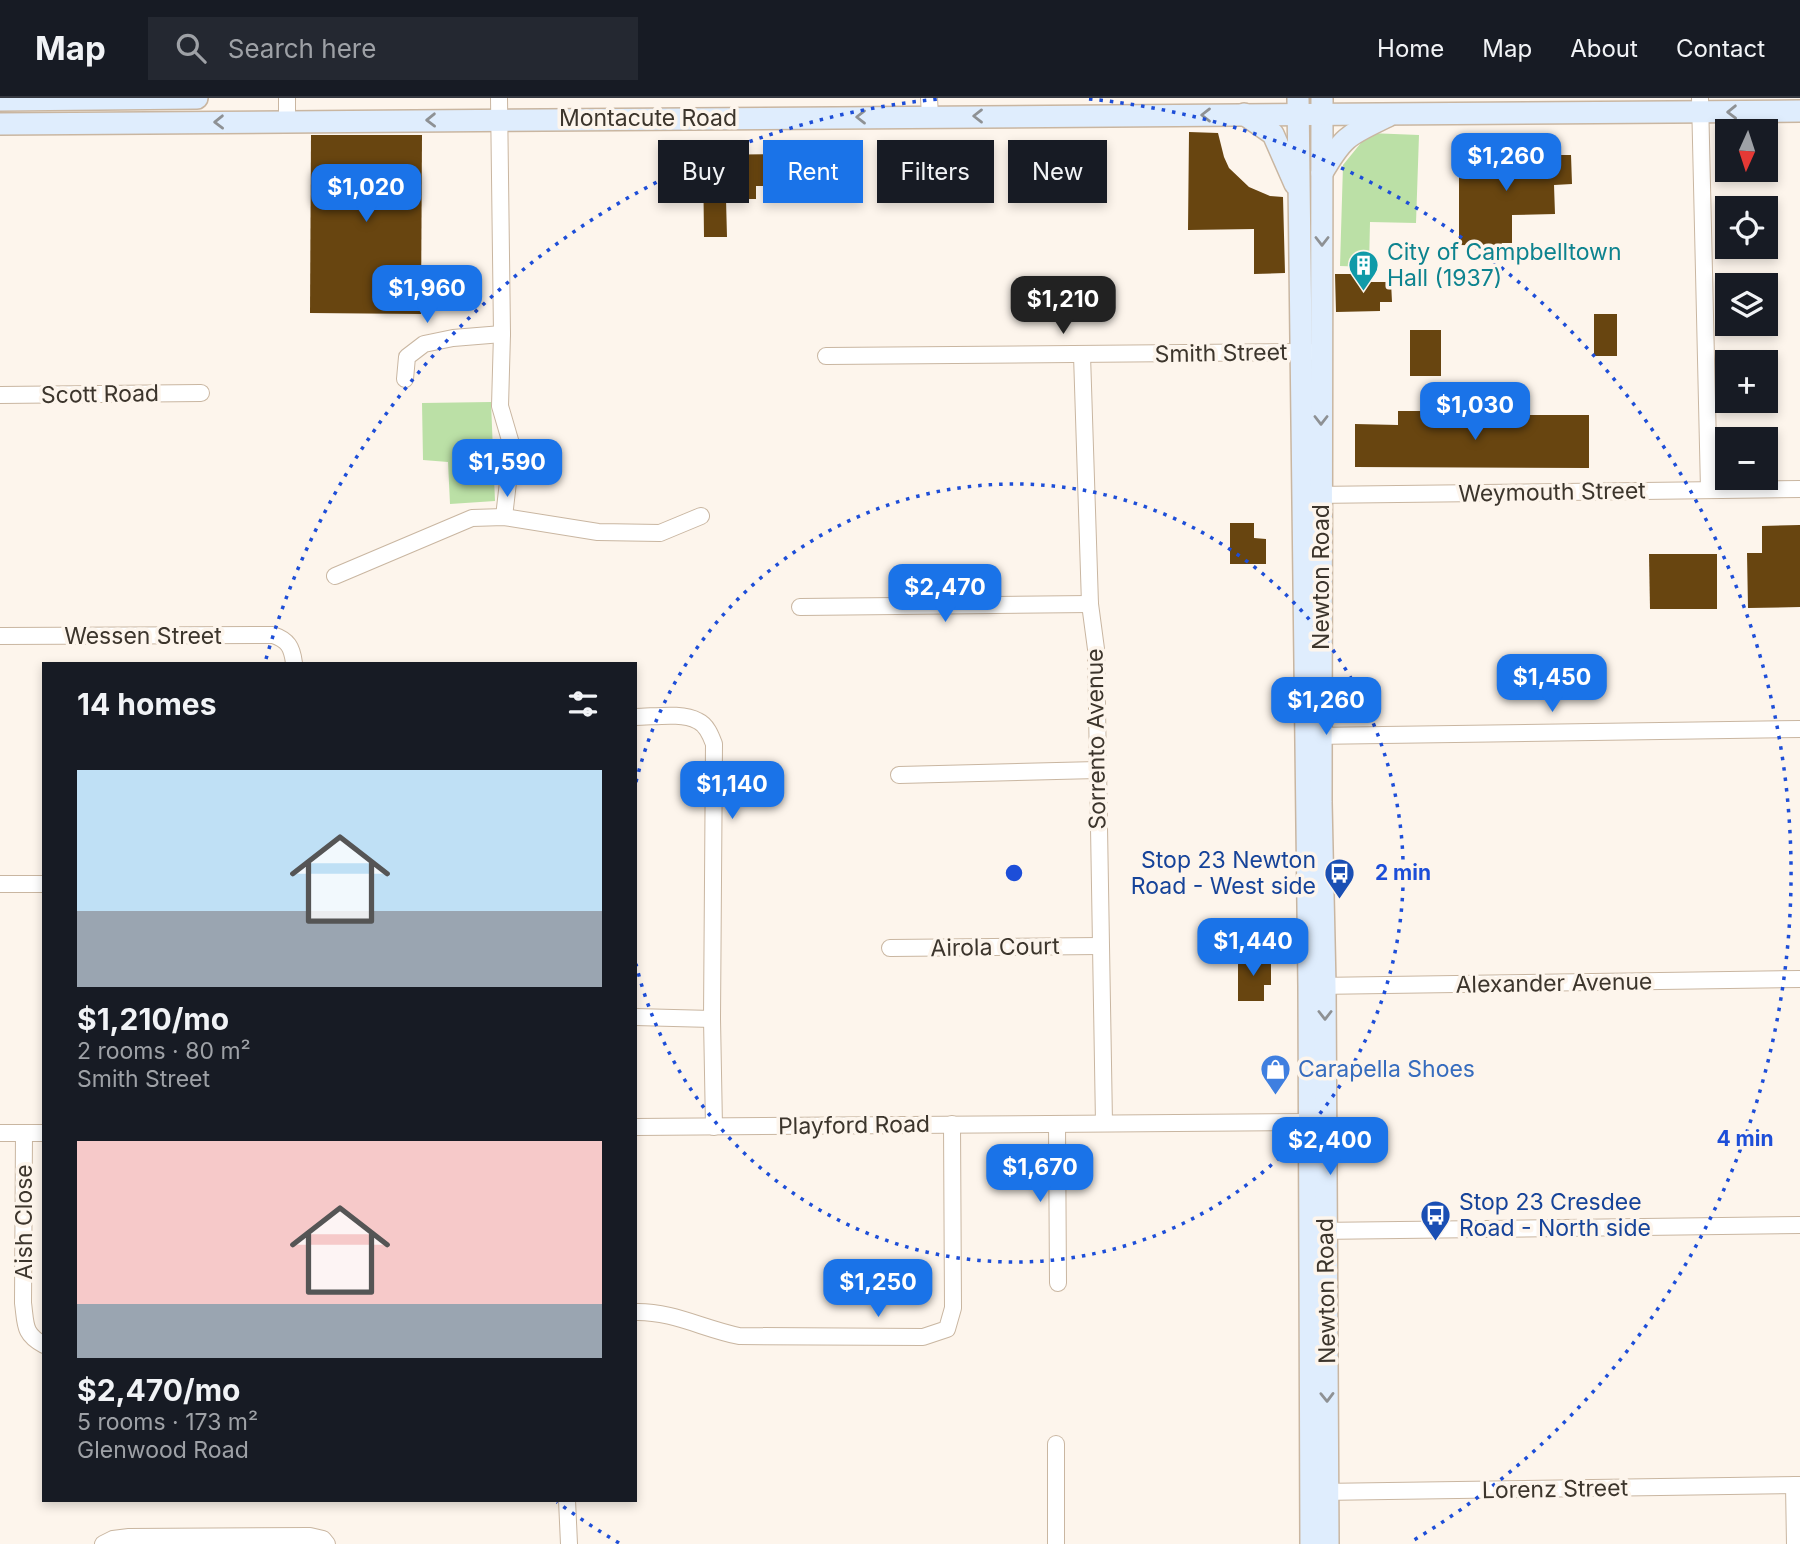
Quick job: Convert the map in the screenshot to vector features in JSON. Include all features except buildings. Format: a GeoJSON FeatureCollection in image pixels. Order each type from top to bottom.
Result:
{"type":"FeatureCollection","features":[{"type":"Feature","properties":{"kind":"main road"},"geometry":{"type":"LineString","coordinates":[[0,100],[197,98]]}},
{"type":"Feature","properties":{"kind":"main road","name":"Montacute Road"},"geometry":{"type":"LineString","coordinates":[[0,124],[287,122],[499,108],[929,107],[1244,114],[1298,106],[1322,106],[1393,114],[1700,105],[1800,111]]}},
{"type":"Feature","properties":{"kind":"main road","name":"Newton Road"},"geometry":{"type":"LineString","coordinates":[[1298,106],[1299,192],[1311,352],[1320,1492],[1328,1544]]}},
{"type":"Feature","properties":{"kind":"main road","name":"Newton Road"},"geometry":{"type":"LineString","coordinates":[[1311,352],[1322,173],[1322,106]]}},
{"type":"Feature","properties":{"kind":"main road"},"geometry":{"type":"LineString","coordinates":[[1244,114],[1273,134],[1299,192]]}},
{"type":"Feature","properties":{"kind":"main road"},"geometry":{"type":"LineString","coordinates":[[1322,173],[1342,141],[1393,114]]}},
{"type":"Feature","properties":{"kind":"main road","name":"Newton Road"},"geometry":{"type":"LineString","coordinates":[[1311,1544],[1320,1492]]}},
{"type":"Feature","properties":{"kind":"street"},"geometry":{"type":"LineString","coordinates":[[287,98],[287,122]]}},
{"type":"Feature","properties":{"kind":"street"},"geometry":{"type":"LineString","coordinates":[[1700,105],[1709,490]]}},
{"type":"Feature","properties":{"kind":"street"},"geometry":{"type":"LineString","coordinates":[[499,108],[502,334],[500,406],[512,447],[504,517]]}},
{"type":"Feature","properties":{"kind":"street"},"geometry":{"type":"LineString","coordinates":[[405,379],[407,357],[425,344],[453,338],[502,334]]}},
{"type":"Feature","properties":{"kind":"street","name":"Smith Street"},"geometry":{"type":"LineString","coordinates":[[826,356],[1311,352]]}},
{"type":"Feature","properties":{"kind":"street","name":"Sorrento Avenue"},"geometry":{"type":"LineString","coordinates":[[1082,355],[1090,604],[1096,649],[1104,1123]]}},
{"type":"Feature","properties":{"kind":"street","name":"Scott Road"},"geometry":{"type":"LineString","coordinates":[[0,395],[201,393]]}},
{"type":"Feature","properties":{"kind":"street","name":"Weymouth Street"},"geometry":{"type":"LineString","coordinates":[[1312,495],[1800,489]]}},
{"type":"Feature","properties":{"kind":"street"},"geometry":{"type":"LineString","coordinates":[[335,576],[472,518],[504,517],[598,532],[660,533],[701,516]]}},
{"type":"Feature","properties":{"kind":"street"},"geometry":{"type":"LineString","coordinates":[[800,607],[1090,604]]}},
{"type":"Feature","properties":{"kind":"street","name":"Wessen Street"},"geometry":{"type":"LineString","coordinates":[[0,636],[273,635],[285,639],[291,647],[294,662]]}},
{"type":"Feature","properties":{"kind":"street"},"geometry":{"type":"LineString","coordinates":[[637,717],[683,717],[699,721],[714,744],[714,1127]]}},
{"type":"Feature","properties":{"kind":"street"},"geometry":{"type":"LineString","coordinates":[[1313,736],[1800,729]]}},
{"type":"Feature","properties":{"kind":"street"},"geometry":{"type":"LineString","coordinates":[[900,775],[1097,770]]}},
{"type":"Feature","properties":{"kind":"street"},"geometry":{"type":"LineString","coordinates":[[0,884],[42,884]]}},
{"type":"Feature","properties":{"kind":"street","name":"Airola Court"},"geometry":{"type":"LineString","coordinates":[[890,948],[1100,946]]}},
{"type":"Feature","properties":{"kind":"street","name":"Alexander Avenue"},"geometry":{"type":"LineString","coordinates":[[1317,986],[1800,979]]}},
{"type":"Feature","properties":{"kind":"street"},"geometry":{"type":"LineString","coordinates":[[637,1017],[712,1019]]}},
{"type":"Feature","properties":{"kind":"street","name":"Playford Road"},"geometry":{"type":"LineString","coordinates":[[637,1127],[1317,1122]]}},
{"type":"Feature","properties":{"kind":"street"},"geometry":{"type":"LineString","coordinates":[[637,1312],[664,1314],[712,1331],[738,1336],[923,1337],[947,1329],[953,1308],[952,1124]]}},
{"type":"Feature","properties":{"kind":"street"},"geometry":{"type":"LineString","coordinates":[[1057,1124],[1058,1283]]}},
{"type":"Feature","properties":{"kind":"street"},"geometry":{"type":"LineString","coordinates":[[0,1133],[42,1133]]}},
{"type":"Feature","properties":{"kind":"street","name":"Aish Close"},"geometry":{"type":"LineString","coordinates":[[24,1133],[23,1303],[26,1330],[32,1339],[42,1344]]}},
{"type":"Feature","properties":{"kind":"street"},"geometry":{"type":"LineString","coordinates":[[1317,1231],[1800,1225]]}},
{"type":"Feature","properties":{"kind":"street"},"geometry":{"type":"LineString","coordinates":[[1056,1444],[1056,1544]]}},
{"type":"Feature","properties":{"kind":"street"},"geometry":{"type":"LineString","coordinates":[[1795,1544],[1797,1485]]}},
{"type":"Feature","properties":{"kind":"street","name":"Lorenz Street"},"geometry":{"type":"LineString","coordinates":[[1320,1492],[1797,1485]]}},
{"type":"Feature","properties":{"kind":"street"},"geometry":{"type":"LineString","coordinates":[[567,1502],[569,1544]]}},
{"type":"Feature","properties":{"kind":"street"},"geometry":{"type":"LineString","coordinates":[[103,1544],[113,1539],[130,1537],[310,1536],[323,1539],[327,1544]]}},
{"type":"Feature","properties":{"kind":"green space"},"geometry":{"type":"Polygon","coordinates":[[[1369,133],[1419,135],[1416,223],[1370,222],[1369,267],[1340,266],[1343,165],[1369,133]]]}},
{"type":"Feature","properties":{"kind":"green space"},"geometry":{"type":"Polygon","coordinates":[[[491,402],[495,501],[450,504],[448,462],[423,460],[422,403],[491,402]]]}},
{"type":"Feature","properties":{"kind":"place","name":"City of Campbelltown Hall (1937)"},"geometry":{"type":"Point","coordinates":[1364,292]}},
{"type":"Feature","properties":{"kind":"place","name":"Stop 23 Newton Road - West side"},"geometry":{"type":"Point","coordinates":[1339,900]}},
{"type":"Feature","properties":{"kind":"place","name":"Carapella Shoes"},"geometry":{"type":"Point","coordinates":[1275,1096]}},
{"type":"Feature","properties":{"kind":"place","name":"Stop 23 Cresdee Road - North side"},"geometry":{"type":"Point","coordinates":[1436,1242]}}]}
